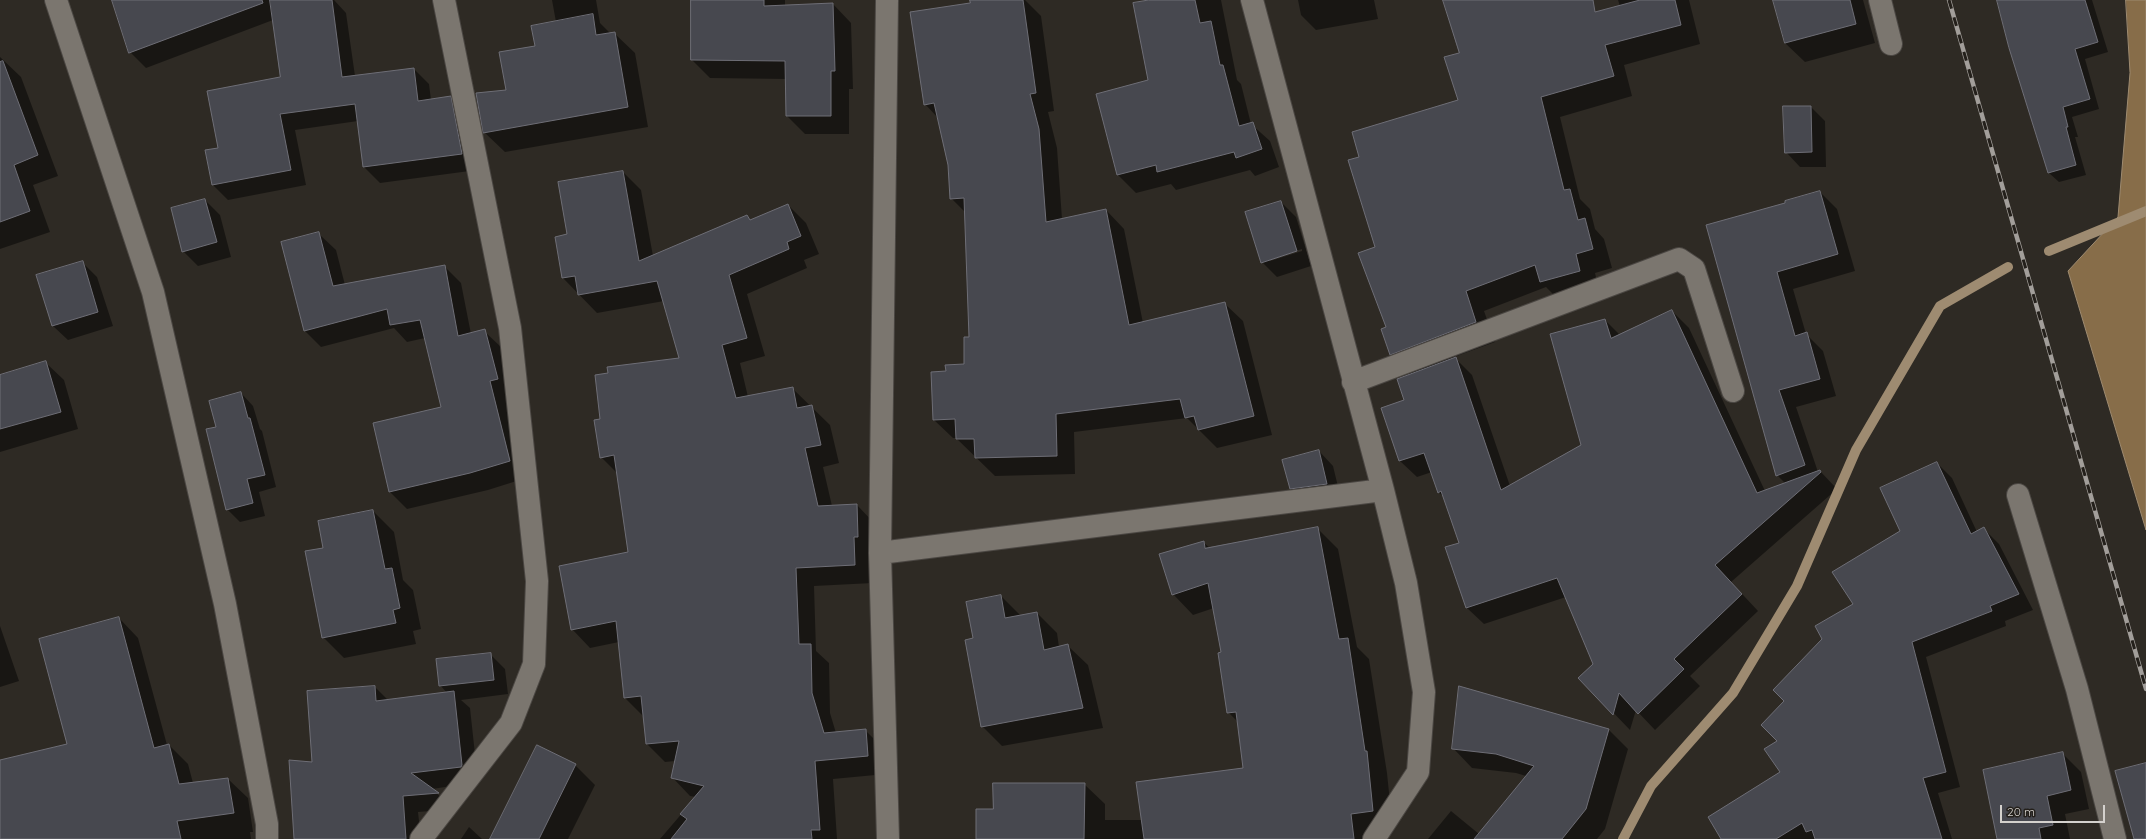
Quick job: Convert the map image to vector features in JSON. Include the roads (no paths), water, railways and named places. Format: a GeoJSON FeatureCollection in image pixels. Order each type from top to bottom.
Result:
{"type":"FeatureCollection","features":[{"type":"Feature","properties":{"kind":"street"},"geometry":{"type":"LineString","coordinates":[[56,0],[153,292],[225,604],[266,824],[267,839]]}},
{"type":"Feature","properties":{"kind":"street"},"geometry":{"type":"LineString","coordinates":[[421,839],[511,723],[534,664],[537,582],[510,328],[444,0]]}},
{"type":"Feature","properties":{"kind":"street"},"geometry":{"type":"LineString","coordinates":[[887,0],[880,553],[888,839]]}},
{"type":"Feature","properties":{"kind":"street"},"geometry":{"type":"LineString","coordinates":[[1252,0],[1383,490],[1406,583],[1424,692],[1418,772],[1374,839]]}},
{"type":"Feature","properties":{"kind":"street"},"geometry":{"type":"LineString","coordinates":[[1880,0],[1891,44]]}},
{"type":"Feature","properties":{"kind":"street"},"geometry":{"type":"LineString","coordinates":[[1353,382],[1679,259],[1694,269],[1733,391]]}},
{"type":"Feature","properties":{"kind":"street"},"geometry":{"type":"LineString","coordinates":[[880,553],[1383,490]]}},
{"type":"Feature","properties":{"kind":"street"},"geometry":{"type":"LineString","coordinates":[[2018,495],[2077,689],[2115,839]]}},
{"type":"Feature","properties":{"kind":"waterway"},"geometry":{"type":"LineString","coordinates":[[2049,251],[2146,211]]}},
{"type":"Feature","properties":{"kind":"waterway"},"geometry":{"type":"LineString","coordinates":[[1623,839],[1651,786],[1733,693],[1797,586],[1856,450],[1940,306],[2008,267]]}},
{"type":"Feature","properties":{"kind":"railway"},"geometry":{"type":"LineString","coordinates":[[1949,0],[2146,689]]}}]}
